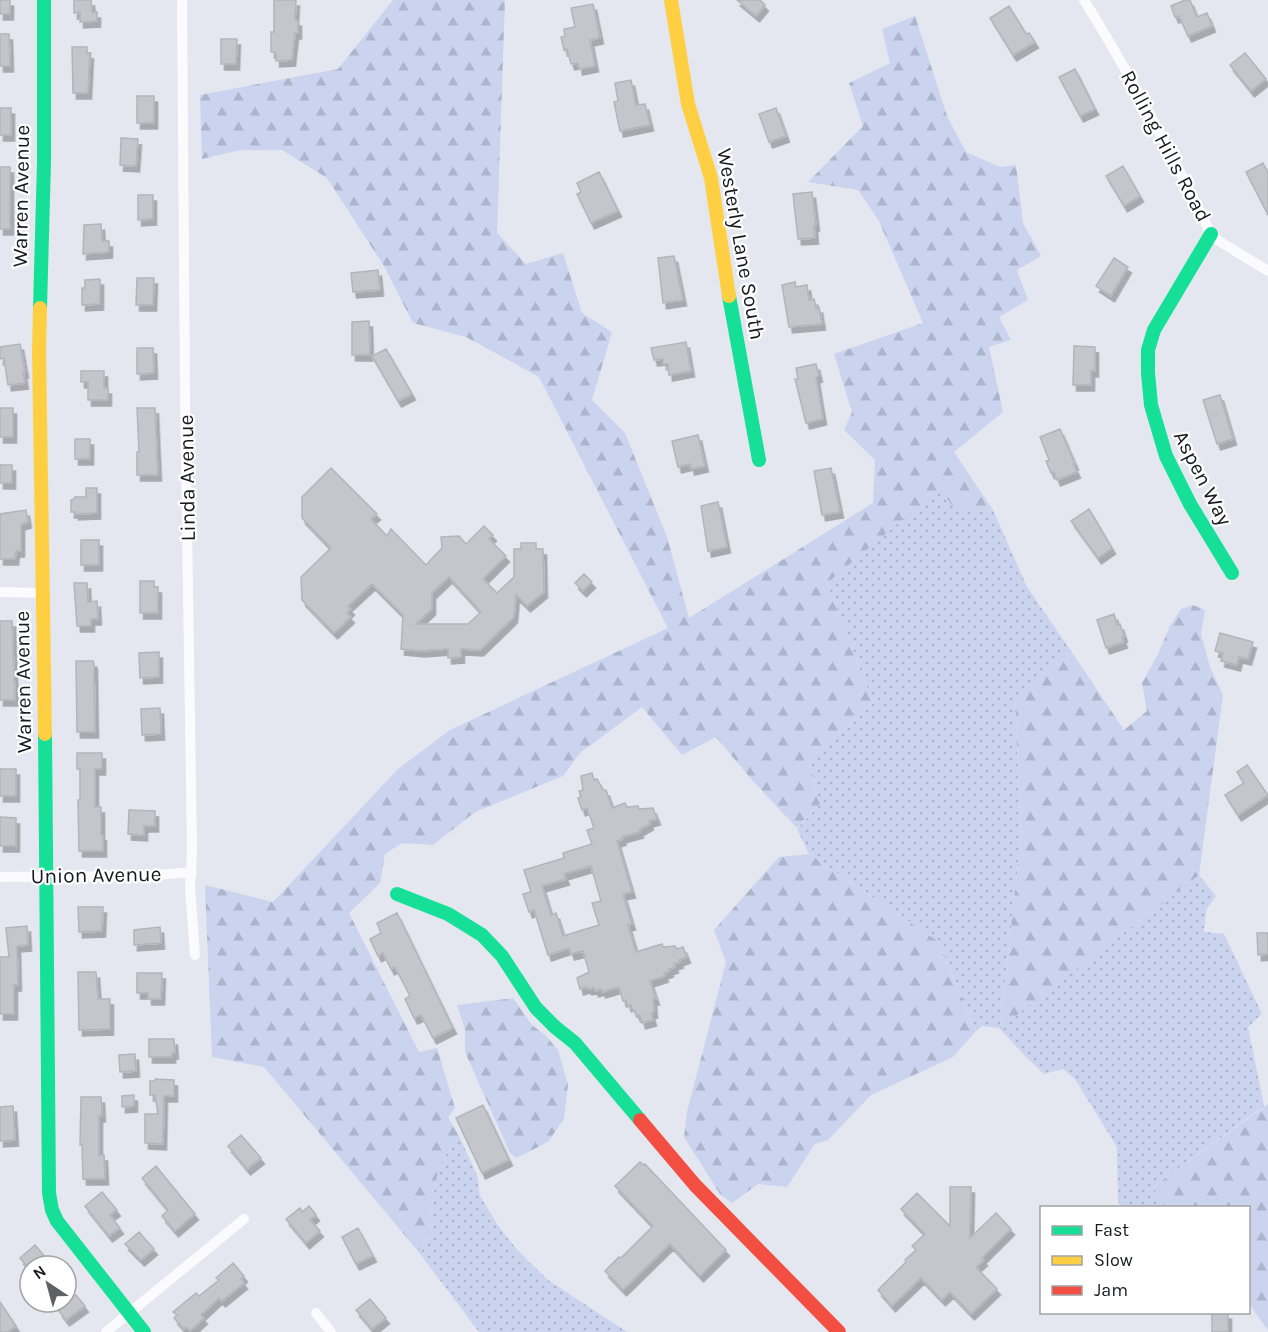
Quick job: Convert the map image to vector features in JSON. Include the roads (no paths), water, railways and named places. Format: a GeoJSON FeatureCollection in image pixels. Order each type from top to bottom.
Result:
{"type":"FeatureCollection","features":[{"type":"Feature","properties":{"kind":"street","name":"Warren Avenue"},"geometry":{"type":"LineString","coordinates":[[44,0],[44,162],[39,351],[48,889],[50,1202],[57,1221],[144,1332]]}},
{"type":"Feature","properties":{"kind":"street","name":"Linda Avenue"},"geometry":{"type":"LineString","coordinates":[[182,0],[192,872],[190,888],[195,955]]}},
{"type":"Feature","properties":{"kind":"street","name":"Westerly Lane South"},"geometry":{"type":"LineString","coordinates":[[671,0],[688,104],[711,178],[728,293],[759,460]]}},
{"type":"Feature","properties":{"kind":"street","name":"Rolling Hills Road"},"geometry":{"type":"LineString","coordinates":[[1084,0],[1115,50],[1175,161],[1211,234],[1268,271]]}},
{"type":"Feature","properties":{"kind":"street","name":"Aspen Way"},"geometry":{"type":"LineString","coordinates":[[1211,234],[1155,328],[1147,359],[1149,393],[1154,422],[1163,451],[1200,524],[1232,573]]}},
{"type":"Feature","properties":{"kind":"street"},"geometry":{"type":"LineString","coordinates":[[0,592],[43,593]]}},
{"type":"Feature","properties":{"kind":"street","name":"Union Avenue"},"geometry":{"type":"LineString","coordinates":[[0,877],[143,876],[192,872]]}},
{"type":"Feature","properties":{"kind":"street"},"geometry":{"type":"LineString","coordinates":[[397,894],[451,916],[474,928],[491,943],[539,1012],[555,1029],[575,1043],[695,1185],[839,1332]]}},
{"type":"Feature","properties":{"kind":"street"},"geometry":{"type":"LineString","coordinates":[[106,1332],[244,1219]]}},
{"type":"Feature","properties":{"kind":"street"},"geometry":{"type":"LineString","coordinates":[[316,1313],[331,1332]]}}]}
